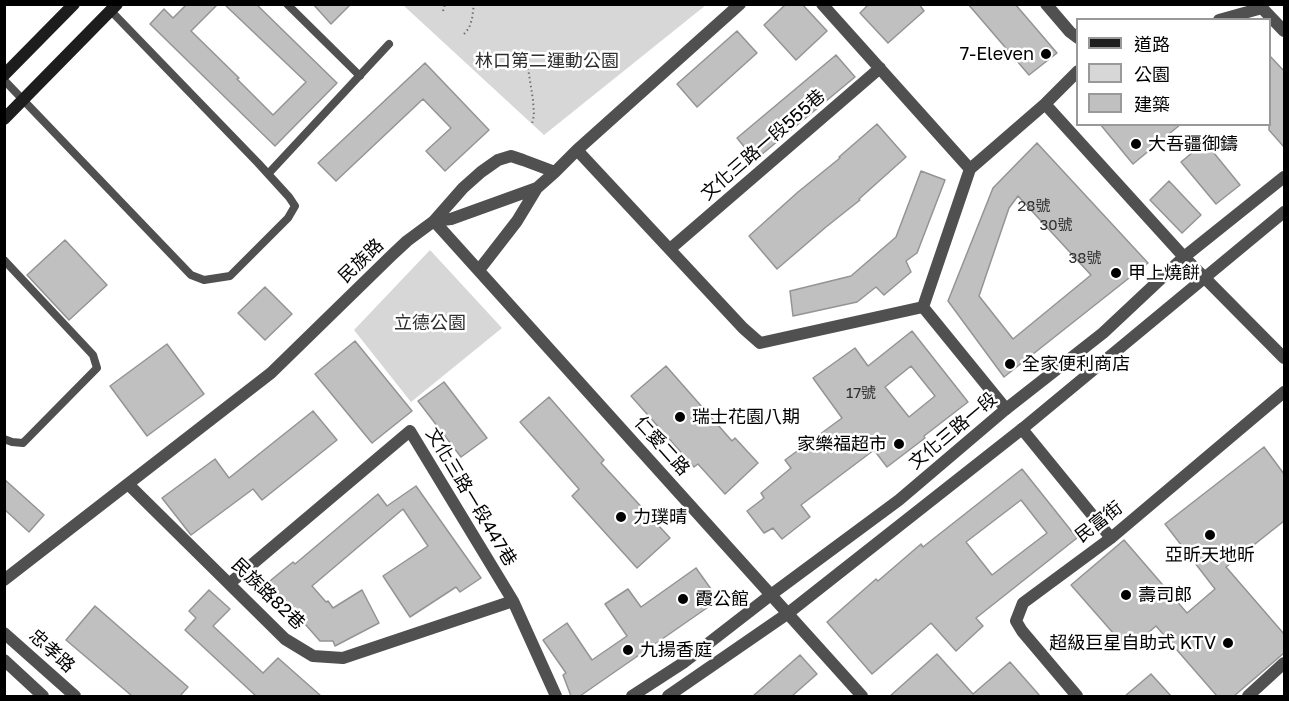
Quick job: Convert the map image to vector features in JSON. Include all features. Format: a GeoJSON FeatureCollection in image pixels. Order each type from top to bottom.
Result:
{"type":"FeatureCollection","features":[{"type":"Feature","properties":{"kind":"main road"},"geometry":{"type":"LineString","coordinates":[[4,75],[74,4]]}},
{"type":"Feature","properties":{"kind":"main road"},"geometry":{"type":"LineString","coordinates":[[4,119],[114,8]]}},
{"type":"Feature","properties":{"kind":"street"},"geometry":{"type":"LineString","coordinates":[[822,4],[970,169]]}},
{"type":"Feature","properties":{"kind":"street"},"geometry":{"type":"LineString","coordinates":[[1046,4],[1076,37]]}},
{"type":"Feature","properties":{"kind":"street"},"geometry":{"type":"LineString","coordinates":[[1225,18],[1263,6],[1284,31]]}},
{"type":"Feature","properties":{"kind":"street"},"geometry":{"type":"LineString","coordinates":[[479,270],[517,221],[537,188],[734,7]]}},
{"type":"Feature","properties":{"kind":"street","name":"文化三路一段555巷"},"geometry":{"type":"LineString","coordinates":[[670,249],[880,68]]}},
{"type":"Feature","properties":{"kind":"street"},"geometry":{"type":"LineString","coordinates":[[923,307],[970,169],[1045,104],[1076,71]]}},
{"type":"Feature","properties":{"kind":"street"},"geometry":{"type":"LineString","coordinates":[[1045,104],[1184,257],[1284,358]]}},
{"type":"Feature","properties":{"kind":"street"},"geometry":{"type":"LineString","coordinates":[[577,150],[743,328],[760,342],[923,307]]}},
{"type":"Feature","properties":{"kind":"street","name":"民族路"},"geometry":{"type":"LineString","coordinates":[[4,580],[271,374],[392,255],[434,221],[463,188],[498,160],[510,156],[555,172]]}},
{"type":"Feature","properties":{"kind":"street","name":"文化三路一段"},"geometry":{"type":"LineString","coordinates":[[632,696],[683,663],[899,500],[1006,409],[1103,333],[1184,257],[1284,177]]}},
{"type":"Feature","properties":{"kind":"street"},"geometry":{"type":"LineString","coordinates":[[434,221],[451,219],[537,188]]}},
{"type":"Feature","properties":{"kind":"street"},"geometry":{"type":"LineString","coordinates":[[668,696],[787,614],[1022,429],[1284,212]]}},
{"type":"Feature","properties":{"kind":"street","name":"仁愛二路"},"geometry":{"type":"LineString","coordinates":[[434,221],[862,696]]}},
{"type":"Feature","properties":{"kind":"street"},"geometry":{"type":"LineString","coordinates":[[923,307],[1006,409]]}},
{"type":"Feature","properties":{"kind":"street","name":"民富街"},"geometry":{"type":"LineString","coordinates":[[1073,695],[1016,621],[1023,603],[1111,538],[1284,392]]}},
{"type":"Feature","properties":{"kind":"street"},"geometry":{"type":"LineString","coordinates":[[1022,429],[1111,538]]}},
{"type":"Feature","properties":{"kind":"street","name":"文化三路一段447巷"},"geometry":{"type":"LineString","coordinates":[[230,584],[410,431],[513,601],[556,696]]}},
{"type":"Feature","properties":{"kind":"street","name":"民族路82巷"},"geometry":{"type":"LineString","coordinates":[[128,484],[285,639],[313,656],[343,658],[513,601]]}},
{"type":"Feature","properties":{"kind":"street","name":"忠孝路"},"geometry":{"type":"LineString","coordinates":[[4,633],[75,696]]}},
{"type":"Feature","properties":{"kind":"street"},"geometry":{"type":"LineString","coordinates":[[4,660],[43,696]]}},
{"type":"Feature","properties":{"kind":"street"},"geometry":{"type":"LineString","coordinates":[[1248,696],[1284,663]]}},
{"type":"Feature","properties":{"kind":"lane"},"geometry":{"type":"LineString","coordinates":[[287,4],[360,76]]}},
{"type":"Feature","properties":{"kind":"lane"},"geometry":{"type":"LineString","coordinates":[[4,80],[191,275],[204,280],[230,276],[288,218],[295,206],[114,8]]}},
{"type":"Feature","properties":{"kind":"lane"},"geometry":{"type":"LineString","coordinates":[[268,174],[389,44]]}},
{"type":"Feature","properties":{"kind":"lane"},"geometry":{"type":"LineString","coordinates":[[4,260],[93,355],[97,368],[23,443],[4,439]]}},
{"type":"Feature","properties":{"kind":"path"},"geometry":{"type":"LineString","coordinates":[[443,11],[446,4]]}},
{"type":"Feature","properties":{"kind":"path"},"geometry":{"type":"LineString","coordinates":[[464,34],[472,19],[474,4]]}},
{"type":"Feature","properties":{"kind":"path"},"geometry":{"type":"LineString","coordinates":[[528,68],[533,100],[532,124]]}},
{"type":"Feature","properties":{"kind":"green space","name":"林口第二運動公園"},"geometry":{"type":"Polygon","coordinates":[[[403,5],[706,5],[544,135],[403,5]]]}},
{"type":"Feature","properties":{"kind":"green space","name":"立德公園"},"geometry":{"type":"Polygon","coordinates":[[[430,250],[502,328],[411,402],[354,330],[430,250]]]}},
{"type":"Feature","properties":{"kind":"building"},"geometry":{"type":"Polygon","coordinates":[[[187,4],[218,4],[191,31],[273,115],[306,82],[224,4],[256,4],[337,83],[275,146],[150,24],[164,9],[173,18],[187,4]]]}},
{"type":"Feature","properties":{"kind":"building"},"geometry":{"type":"Polygon","coordinates":[[[313,4],[351,4],[331,24],[313,4]]]}},
{"type":"Feature","properties":{"kind":"building"},"geometry":{"type":"Polygon","coordinates":[[[786,4],[802,4],[827,31],[796,60],[764,25],[786,4]]]}},
{"type":"Feature","properties":{"kind":"building"},"geometry":{"type":"Polygon","coordinates":[[[869,4],[919,4],[924,11],[888,43],[860,13],[869,4]]]}},
{"type":"Feature","properties":{"kind":"building"},"geometry":{"type":"Polygon","coordinates":[[[968,4],[1015,4],[1057,53],[1029,75],[968,4]]]}},
{"type":"Feature","properties":{"kind":"building"},"geometry":{"type":"Polygon","coordinates":[[[737,31],[757,53],[697,107],[677,84],[737,31]]]}},
{"type":"Feature","properties":{"kind":"building"},"geometry":{"type":"Polygon","coordinates":[[[836,55],[855,77],[755,160],[737,138],[836,55]]]}},
{"type":"Feature","properties":{"kind":"building"},"geometry":{"type":"Polygon","coordinates":[[[1271,57],[1284,71],[1284,147],[1269,130],[1271,126],[1271,57]]]}},
{"type":"Feature","properties":{"kind":"building"},"geometry":{"type":"Polygon","coordinates":[[[425,63],[489,130],[445,171],[426,151],[451,128],[423,99],[336,181],[318,163],[425,63]]]}},
{"type":"Feature","properties":{"kind":"building"},"geometry":{"type":"Polygon","coordinates":[[[877,124],[906,157],[860,200],[777,269],[749,236],[877,124]]]}},
{"type":"Feature","properties":{"kind":"building","name":"大吾疆御鑄"},"geometry":{"type":"Polygon","coordinates":[[[1102,126],[1179,126],[1133,164],[1102,126]]]}},
{"type":"Feature","properties":{"kind":"building"},"geometry":{"type":"Polygon","coordinates":[[[1205,142],[1240,185],[1216,204],[1181,162],[1205,142]]]}},
{"type":"Feature","properties":{"kind":"building"},"geometry":{"type":"Polygon","coordinates":[[[1037,143],[1148,263],[1004,377],[948,301],[993,188],[1037,143]],[[1018,196],[1009,208],[979,296],[1013,339],[1091,275],[1018,196]]]}},
{"type":"Feature","properties":{"kind":"building"},"geometry":{"type":"Polygon","coordinates":[[[921,171],[945,180],[917,253],[906,261],[911,272],[884,295],[876,287],[857,302],[793,316],[790,291],[851,276],[896,237],[921,171]]]}},
{"type":"Feature","properties":{"kind":"building"},"geometry":{"type":"Polygon","coordinates":[[[1169,181],[1201,215],[1182,233],[1150,200],[1169,181]]]}},
{"type":"Feature","properties":{"kind":"building"},"geometry":{"type":"Polygon","coordinates":[[[65,240],[107,285],[69,320],[27,275],[65,240]]]}},
{"type":"Feature","properties":{"kind":"building"},"geometry":{"type":"Polygon","coordinates":[[[265,287],[292,314],[265,340],[238,313],[265,287]]]}},
{"type":"Feature","properties":{"kind":"building"},"geometry":{"type":"Polygon","coordinates":[[[912,331],[968,402],[887,467],[874,450],[801,505],[810,517],[782,539],[773,528],[764,533],[747,511],[764,498],[761,493],[791,468],[785,460],[842,418],[813,378],[855,348],[868,366],[912,331]],[[911,366],[885,387],[909,417],[935,396],[911,366]]]}},
{"type":"Feature","properties":{"kind":"building"},"geometry":{"type":"Polygon","coordinates":[[[355,341],[412,411],[372,443],[315,374],[355,341]]]}},
{"type":"Feature","properties":{"kind":"building"},"geometry":{"type":"Polygon","coordinates":[[[167,344],[204,394],[147,436],[110,386],[167,344]]]}},
{"type":"Feature","properties":{"kind":"building","name":"瑞士花園八期"},"geometry":{"type":"Polygon","coordinates":[[[666,366],[732,441],[735,438],[758,463],[725,494],[698,464],[694,467],[631,396],[666,366]]]}},
{"type":"Feature","properties":{"kind":"building"},"geometry":{"type":"Polygon","coordinates":[[[444,382],[487,438],[461,457],[418,401],[444,382]]]}},
{"type":"Feature","properties":{"kind":"building"},"geometry":{"type":"Polygon","coordinates":[[[549,397],[604,460],[601,463],[670,538],[637,568],[572,496],[579,489],[520,422],[549,397]]]}},
{"type":"Feature","properties":{"kind":"building"},"geometry":{"type":"Polygon","coordinates":[[[313,411],[337,440],[262,500],[253,489],[191,535],[162,498],[215,459],[229,478],[313,411]]]}},
{"type":"Feature","properties":{"kind":"building"},"geometry":{"type":"Polygon","coordinates":[[[1264,447],[1284,474],[1284,521],[1226,567],[1284,634],[1284,653],[1234,696],[1217,696],[1156,626],[1128,650],[1071,585],[1124,540],[1187,613],[1215,589],[1165,524],[1264,447]]]}},
{"type":"Feature","properties":{"kind":"building"},"geometry":{"type":"Polygon","coordinates":[[[1022,469],[1077,538],[976,618],[983,626],[956,651],[931,623],[872,674],[827,622],[876,579],[878,581],[921,544],[923,547],[1022,469]],[[1021,500],[966,542],[992,575],[1047,533],[1021,500]]]}},
{"type":"Feature","properties":{"kind":"building"},"geometry":{"type":"Polygon","coordinates":[[[4,479],[44,515],[29,532],[4,509],[4,479]]]}},
{"type":"Feature","properties":{"kind":"building"},"geometry":{"type":"Polygon","coordinates":[[[416,486],[481,578],[460,592],[456,587],[410,617],[383,576],[428,546],[403,509],[312,586],[333,608],[362,590],[379,623],[335,646],[333,641],[320,641],[305,624],[298,628],[265,585],[293,562],[295,564],[378,494],[387,506],[416,486]]]}},
{"type":"Feature","properties":{"kind":"building","name":"九揚香庭"},"geometry":{"type":"Polygon","coordinates":[[[696,568],[716,596],[714,603],[580,696],[571,696],[563,675],[566,673],[543,640],[567,623],[592,660],[627,636],[605,604],[628,589],[641,607],[696,568]]]}},
{"type":"Feature","properties":{"kind":"building"},"geometry":{"type":"Polygon","coordinates":[[[209,590],[230,609],[213,626],[263,673],[278,658],[321,696],[256,696],[185,630],[196,618],[189,611],[209,590]]]}},
{"type":"Feature","properties":{"kind":"building"},"geometry":{"type":"Polygon","coordinates":[[[95,606],[188,687],[180,696],[132,696],[66,640],[95,606]]]}},
{"type":"Feature","properties":{"kind":"building"},"geometry":{"type":"Polygon","coordinates":[[[937,654],[973,694],[1010,662],[1040,696],[890,696],[937,654]]]}},
{"type":"Feature","properties":{"kind":"building"},"geometry":{"type":"Polygon","coordinates":[[[800,655],[817,674],[792,696],[753,696],[800,655]]]}},
{"type":"Feature","properties":{"kind":"building"},"geometry":{"type":"Polygon","coordinates":[[[1151,674],[1171,696],[1125,696],[1151,674]]]}},
{"type":"Feature","properties":{"kind":"place","name":"7-Eleven"},"geometry":{"type":"Point","coordinates":[1046,54]}},
{"type":"Feature","properties":{"kind":"place","name":"大吾疆御鑄"},"geometry":{"type":"Point","coordinates":[1136,144]}},
{"type":"Feature","properties":{"kind":"place","name":"甲上燒餅"},"geometry":{"type":"Point","coordinates":[1116,273]}},
{"type":"Feature","properties":{"kind":"place","name":"全家便利商店"},"geometry":{"type":"Point","coordinates":[1010,364]}},
{"type":"Feature","properties":{"kind":"place","name":"瑞士花園八期"},"geometry":{"type":"Point","coordinates":[680,417]}},
{"type":"Feature","properties":{"kind":"place","name":"家樂福超市"},"geometry":{"type":"Point","coordinates":[899,444]}},
{"type":"Feature","properties":{"kind":"place","name":"力璞晴"},"geometry":{"type":"Point","coordinates":[621,517]}},
{"type":"Feature","properties":{"kind":"place","name":"亞昕天地昕"},"geometry":{"type":"Point","coordinates":[1210,535]}},
{"type":"Feature","properties":{"kind":"place","name":"壽司郎"},"geometry":{"type":"Point","coordinates":[1126,595]}},
{"type":"Feature","properties":{"kind":"place","name":"霞公館"},"geometry":{"type":"Point","coordinates":[683,599]}},
{"type":"Feature","properties":{"kind":"place","name":"超級巨星自助式 KTV"},"geometry":{"type":"Point","coordinates":[1228,643]}},
{"type":"Feature","properties":{"kind":"place","name":"九揚香庭"},"geometry":{"type":"Point","coordinates":[628,650]}}]}
